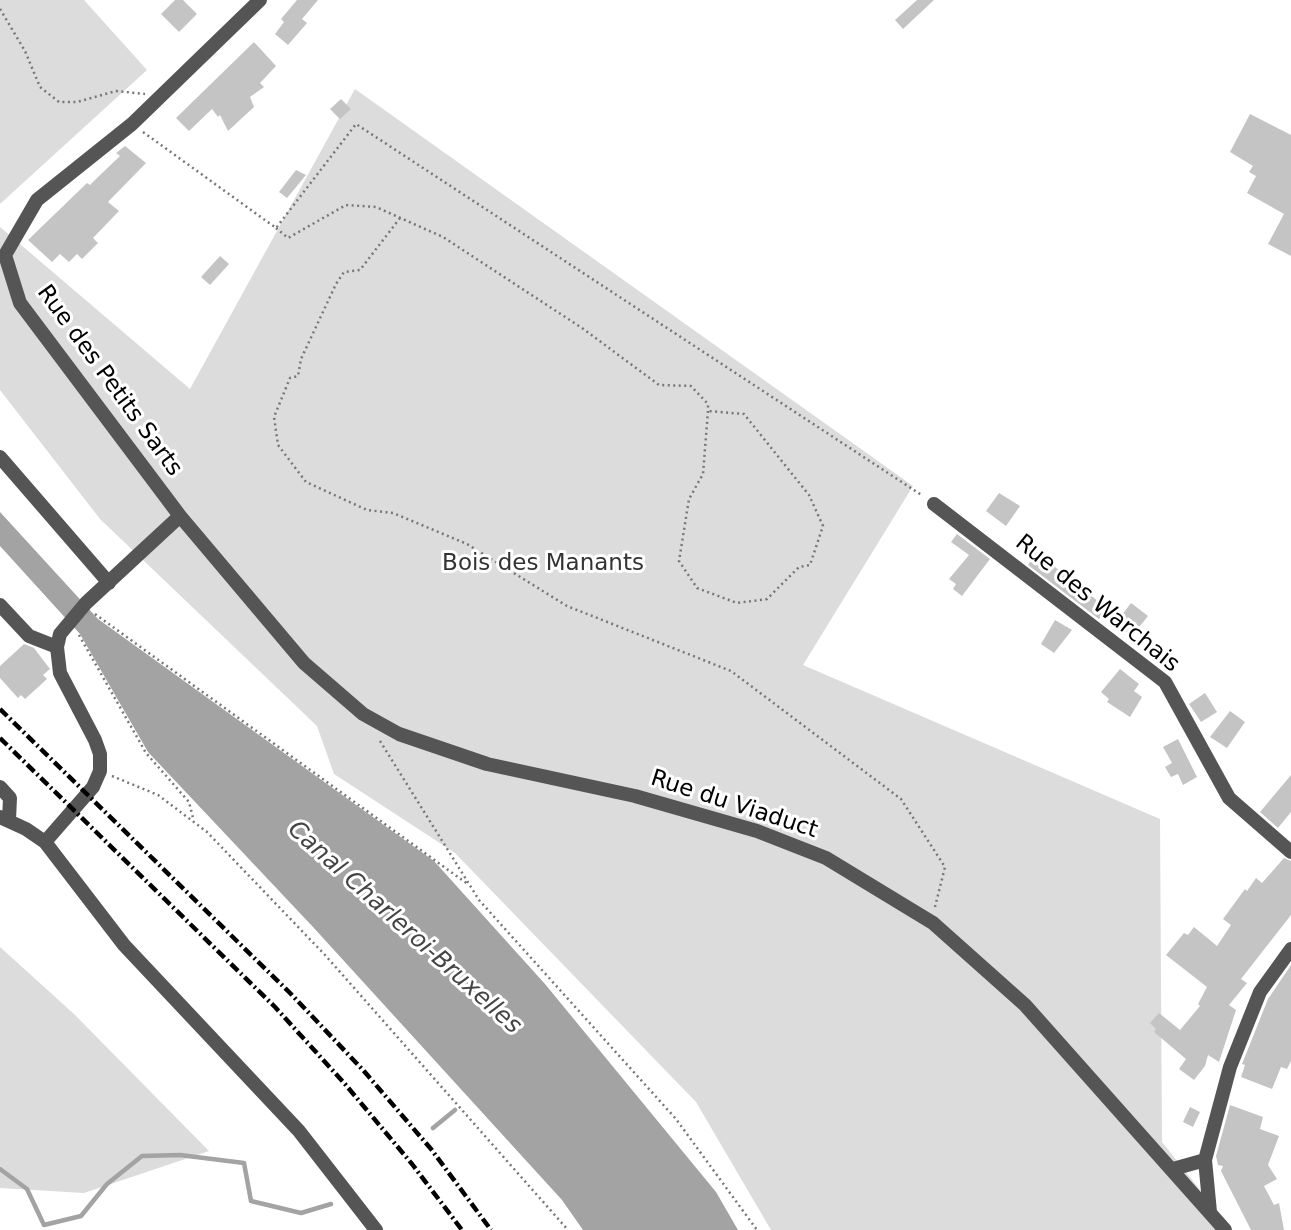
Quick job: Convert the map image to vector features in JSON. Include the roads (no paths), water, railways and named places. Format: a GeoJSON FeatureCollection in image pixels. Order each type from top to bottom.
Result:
{"type":"FeatureCollection","features":[{"type":"Feature","properties":{"kind":"street","name":"Rue des Petits Sarts"},"geometry":{"type":"LineString","coordinates":[[180,516],[20,303],[5,255],[37,201],[132,124],[260,0]]}},
{"type":"Feature","properties":{"kind":"street"},"geometry":{"type":"LineString","coordinates":[[0,457],[109,583]]}},
{"type":"Feature","properties":{"kind":"street","name":"Rue des Warchais"},"geometry":{"type":"LineString","coordinates":[[934,504],[1164,682],[1229,798],[1291,852]]}},
{"type":"Feature","properties":{"kind":"street"},"geometry":{"type":"LineString","coordinates":[[45,842],[93,787],[100,771],[100,754],[95,740],[60,673],[57,647],[67,622],[180,516]]}},
{"type":"Feature","properties":{"kind":"street","name":"Rue du Viaduct"},"geometry":{"type":"LineString","coordinates":[[180,516],[304,663],[363,714],[399,734],[487,764],[635,796],[757,831],[826,858],[933,923],[1025,1005],[1225,1230]]}},
{"type":"Feature","properties":{"kind":"street"},"geometry":{"type":"LineString","coordinates":[[0,605],[29,636],[57,647]]}},
{"type":"Feature","properties":{"kind":"street"},"geometry":{"type":"LineString","coordinates":[[0,787],[10,798],[4,819],[45,842],[124,945],[299,1130],[376,1230]]}},
{"type":"Feature","properties":{"kind":"street"},"geometry":{"type":"LineString","coordinates":[[1210,1212],[1205,1160],[1230,1067],[1260,992],[1291,949]]}},
{"type":"Feature","properties":{"kind":"street"},"geometry":{"type":"LineString","coordinates":[[1173,1169],[1205,1160]]}},
{"type":"Feature","properties":{"kind":"water","name":"Canal Charleroi-Bruxelles"},"geometry":{"type":"Polygon","coordinates":[[[0,512],[98,619],[434,861],[545,984],[716,1192],[738,1230],[583,1230],[562,1200],[313,927],[148,752],[80,634],[0,546],[0,512]]]}},
{"type":"Feature","properties":{"kind":"waterway"},"geometry":{"type":"LineString","coordinates":[[433,1128],[455,1110]]}},
{"type":"Feature","properties":{"kind":"waterway"},"geometry":{"type":"LineString","coordinates":[[0,1169],[27,1189],[44,1225],[81,1216],[107,1184],[142,1156],[180,1155],[244,1163],[251,1201],[301,1213],[331,1204]]}},
{"type":"Feature","properties":{"kind":"railway"},"geometry":{"type":"LineString","coordinates":[[0,709],[290,993],[363,1070],[431,1149],[491,1230]]}},
{"type":"Feature","properties":{"kind":"railway"},"geometry":{"type":"LineString","coordinates":[[0,738],[275,1007],[345,1084],[412,1164],[462,1230]]}},
{"type":"Feature","properties":{"kind":"park label","name":"Bois des Manants"},"geometry":{"type":"Point","coordinates":[543,564]}}]}
